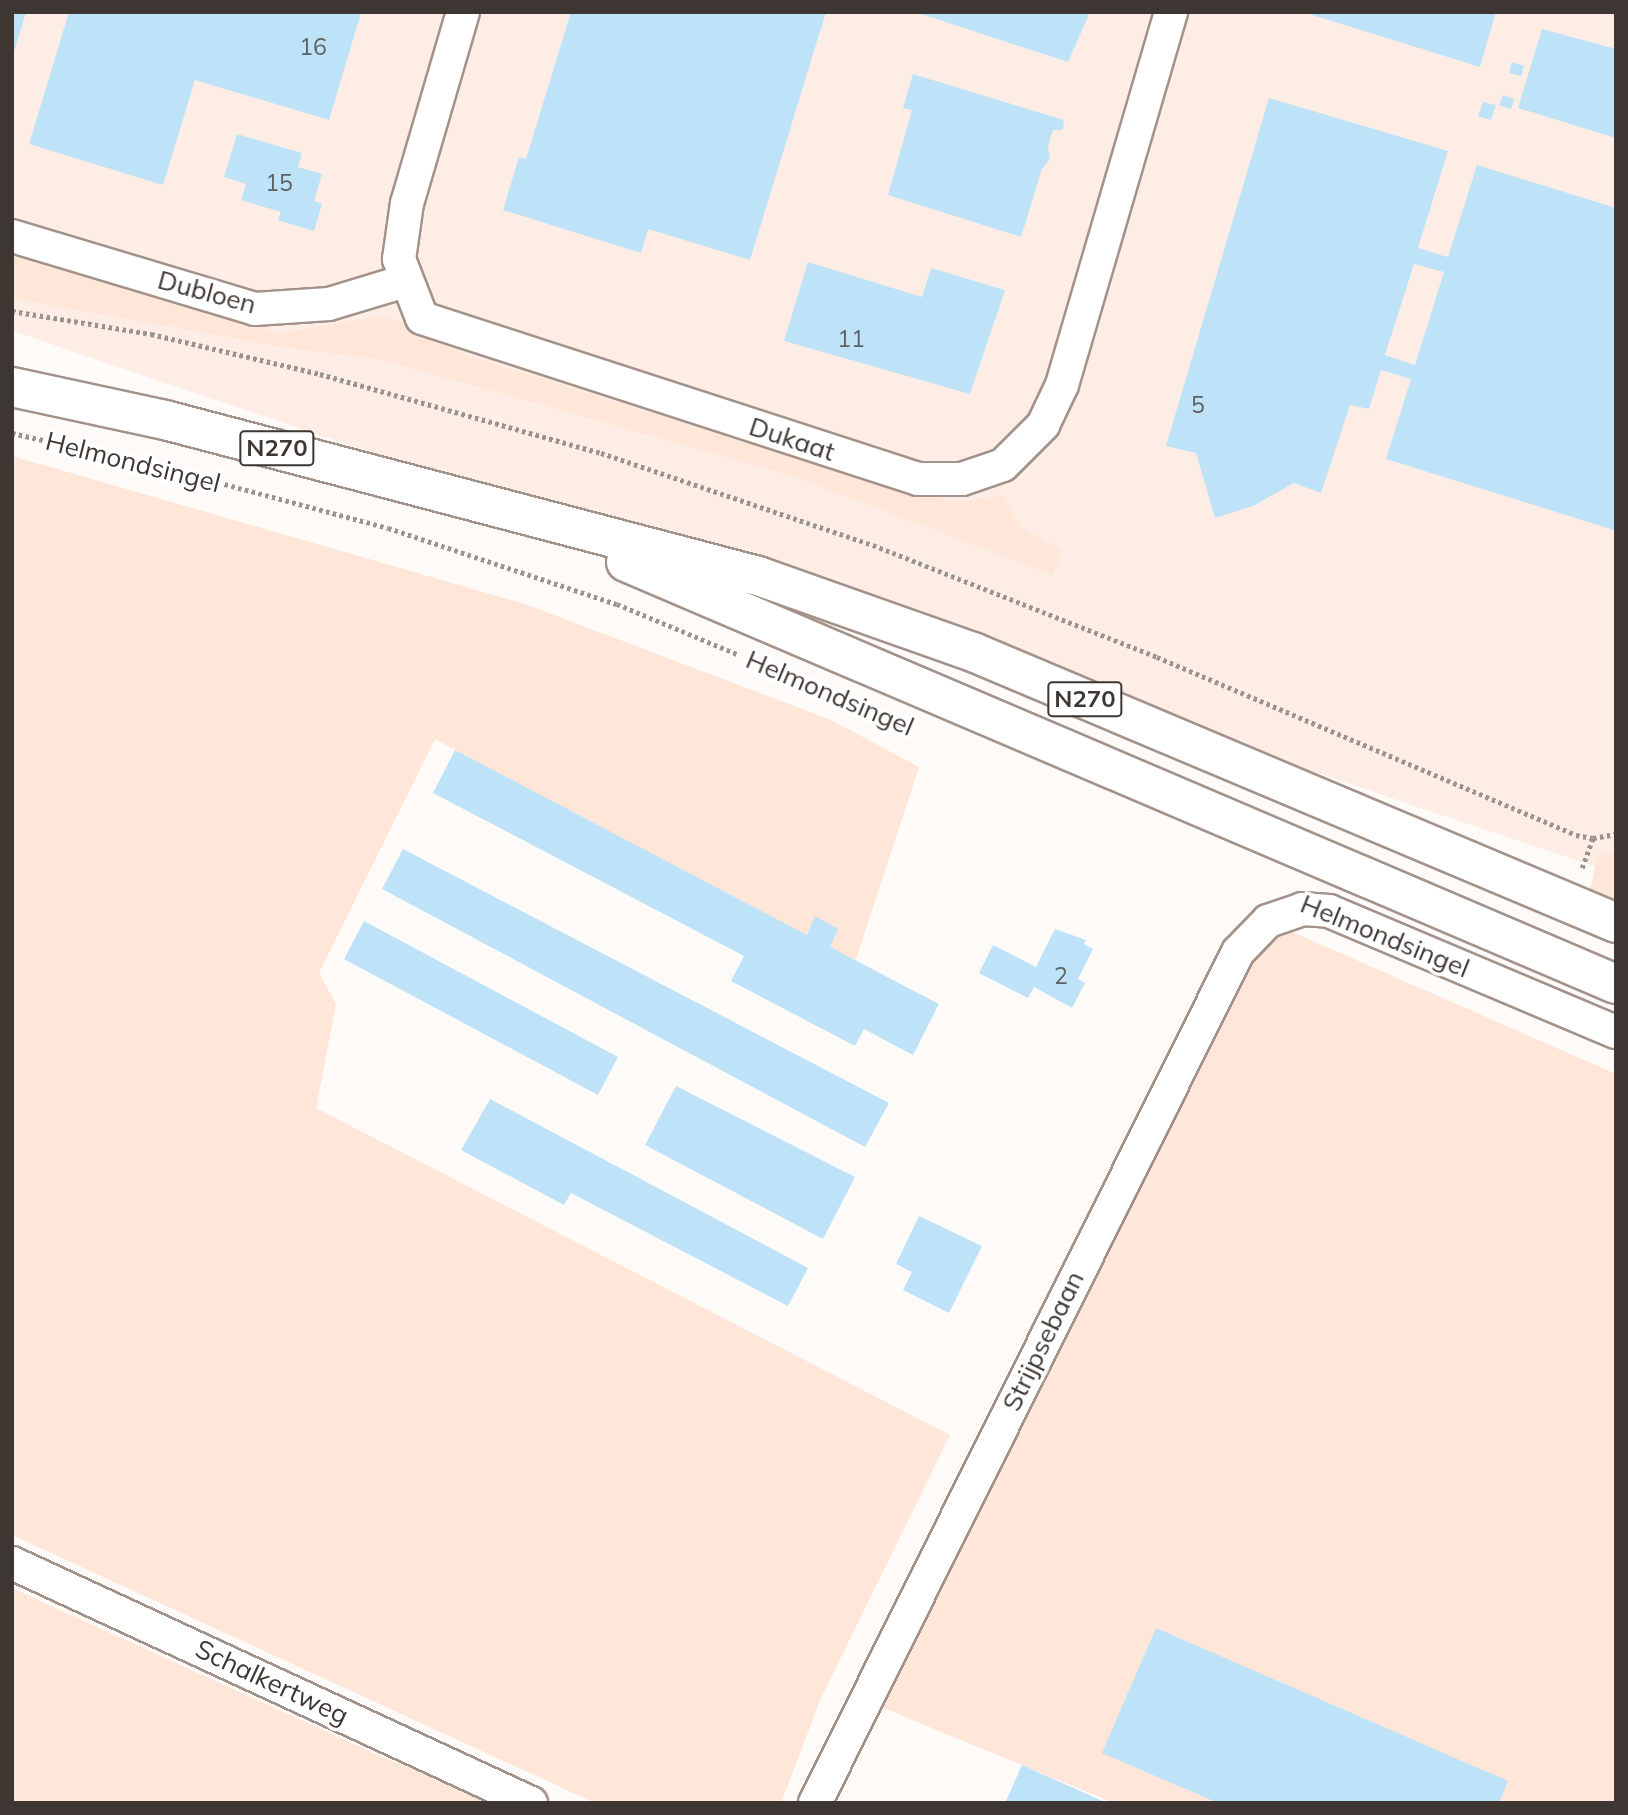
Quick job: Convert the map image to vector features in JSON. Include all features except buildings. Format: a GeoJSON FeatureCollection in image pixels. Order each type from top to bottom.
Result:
{"type":"FeatureCollection","features":[{"type":"Feature","properties":{"kind":"main road","name":"Helmondsingel"},"geometry":{"type":"LineString","coordinates":[[12,387],[165,420],[538,522],[758,576],[973,652],[1616,923]]}},
{"type":"Feature","properties":{"kind":"main road","name":"Helmondsingel"},"geometry":{"type":"LineString","coordinates":[[538,522],[746,616],[1616,984]]}},
{"type":"Feature","properties":{"kind":"street","name":"Dukaat"},"geometry":{"type":"LineString","coordinates":[[463,12],[407,204],[399,259],[405,281],[422,318],[918,479],[962,479],[1003,465],[1042,425],[1062,385],[1171,12]]}},
{"type":"Feature","properties":{"kind":"street","name":"Dubloen"},"geometry":{"type":"LineString","coordinates":[[12,236],[255,309],[329,304],[405,281]]}},
{"type":"Feature","properties":{"kind":"street","name":"Helmondsingel"},"geometry":{"type":"LineString","coordinates":[[1302,908],[1358,921],[1616,1032]]}},
{"type":"Feature","properties":{"kind":"street","name":"Strijpsebaan"},"geometry":{"type":"LineString","coordinates":[[816,1803],[1238,952],[1268,921],[1302,908]]}},
{"type":"Feature","properties":{"kind":"street","name":"Schalkertweg"},"geometry":{"type":"LineString","coordinates":[[12,1563],[531,1803]]}},
{"type":"Feature","properties":{"kind":"path"},"geometry":{"type":"LineString","coordinates":[[12,311],[151,334],[294,368],[601,453],[873,545],[1157,657],[1576,835],[1593,838]]}},
{"type":"Feature","properties":{"kind":"path","name":"Helmondsingel"},"geometry":{"type":"LineString","coordinates":[[12,433],[157,466],[388,528],[617,604],[743,657]]}},
{"type":"Feature","properties":{"kind":"shaded area"},"geometry":{"type":"Polygon","coordinates":[[[12,12],[1616,12],[1616,874],[12,331],[12,12]]]}},
{"type":"Feature","properties":{"kind":"shaded area"},"geometry":{"type":"Polygon","coordinates":[[[12,253],[280,334],[377,316],[419,326],[433,341],[475,358],[902,491],[959,502],[1001,495],[1022,528],[1062,549],[1053,575],[790,475],[380,359],[289,348],[12,298],[12,253]]]}},
{"type":"Feature","properties":{"kind":"shaded area"},"geometry":{"type":"Polygon","coordinates":[[[12,456],[525,604],[831,720],[919,767],[853,968],[435,739],[319,973],[336,1004],[316,1108],[950,1435],[821,1698],[781,1803],[595,1803],[12,1535],[12,456]]]}},
{"type":"Feature","properties":{"kind":"shaded area"},"geometry":{"type":"Polygon","coordinates":[[[1616,853],[1616,910],[1587,907],[1597,856],[1616,853]]]}},
{"type":"Feature","properties":{"kind":"shaded area"},"geometry":{"type":"Polygon","coordinates":[[[1258,917],[1616,1074],[1616,1803],[1114,1803],[864,1700],[1258,917]]]}},
{"type":"Feature","properties":{"kind":"shaded area"},"geometry":{"type":"Polygon","coordinates":[[[12,1588],[371,1752],[492,1803],[12,1803],[12,1588]]]}}]}
